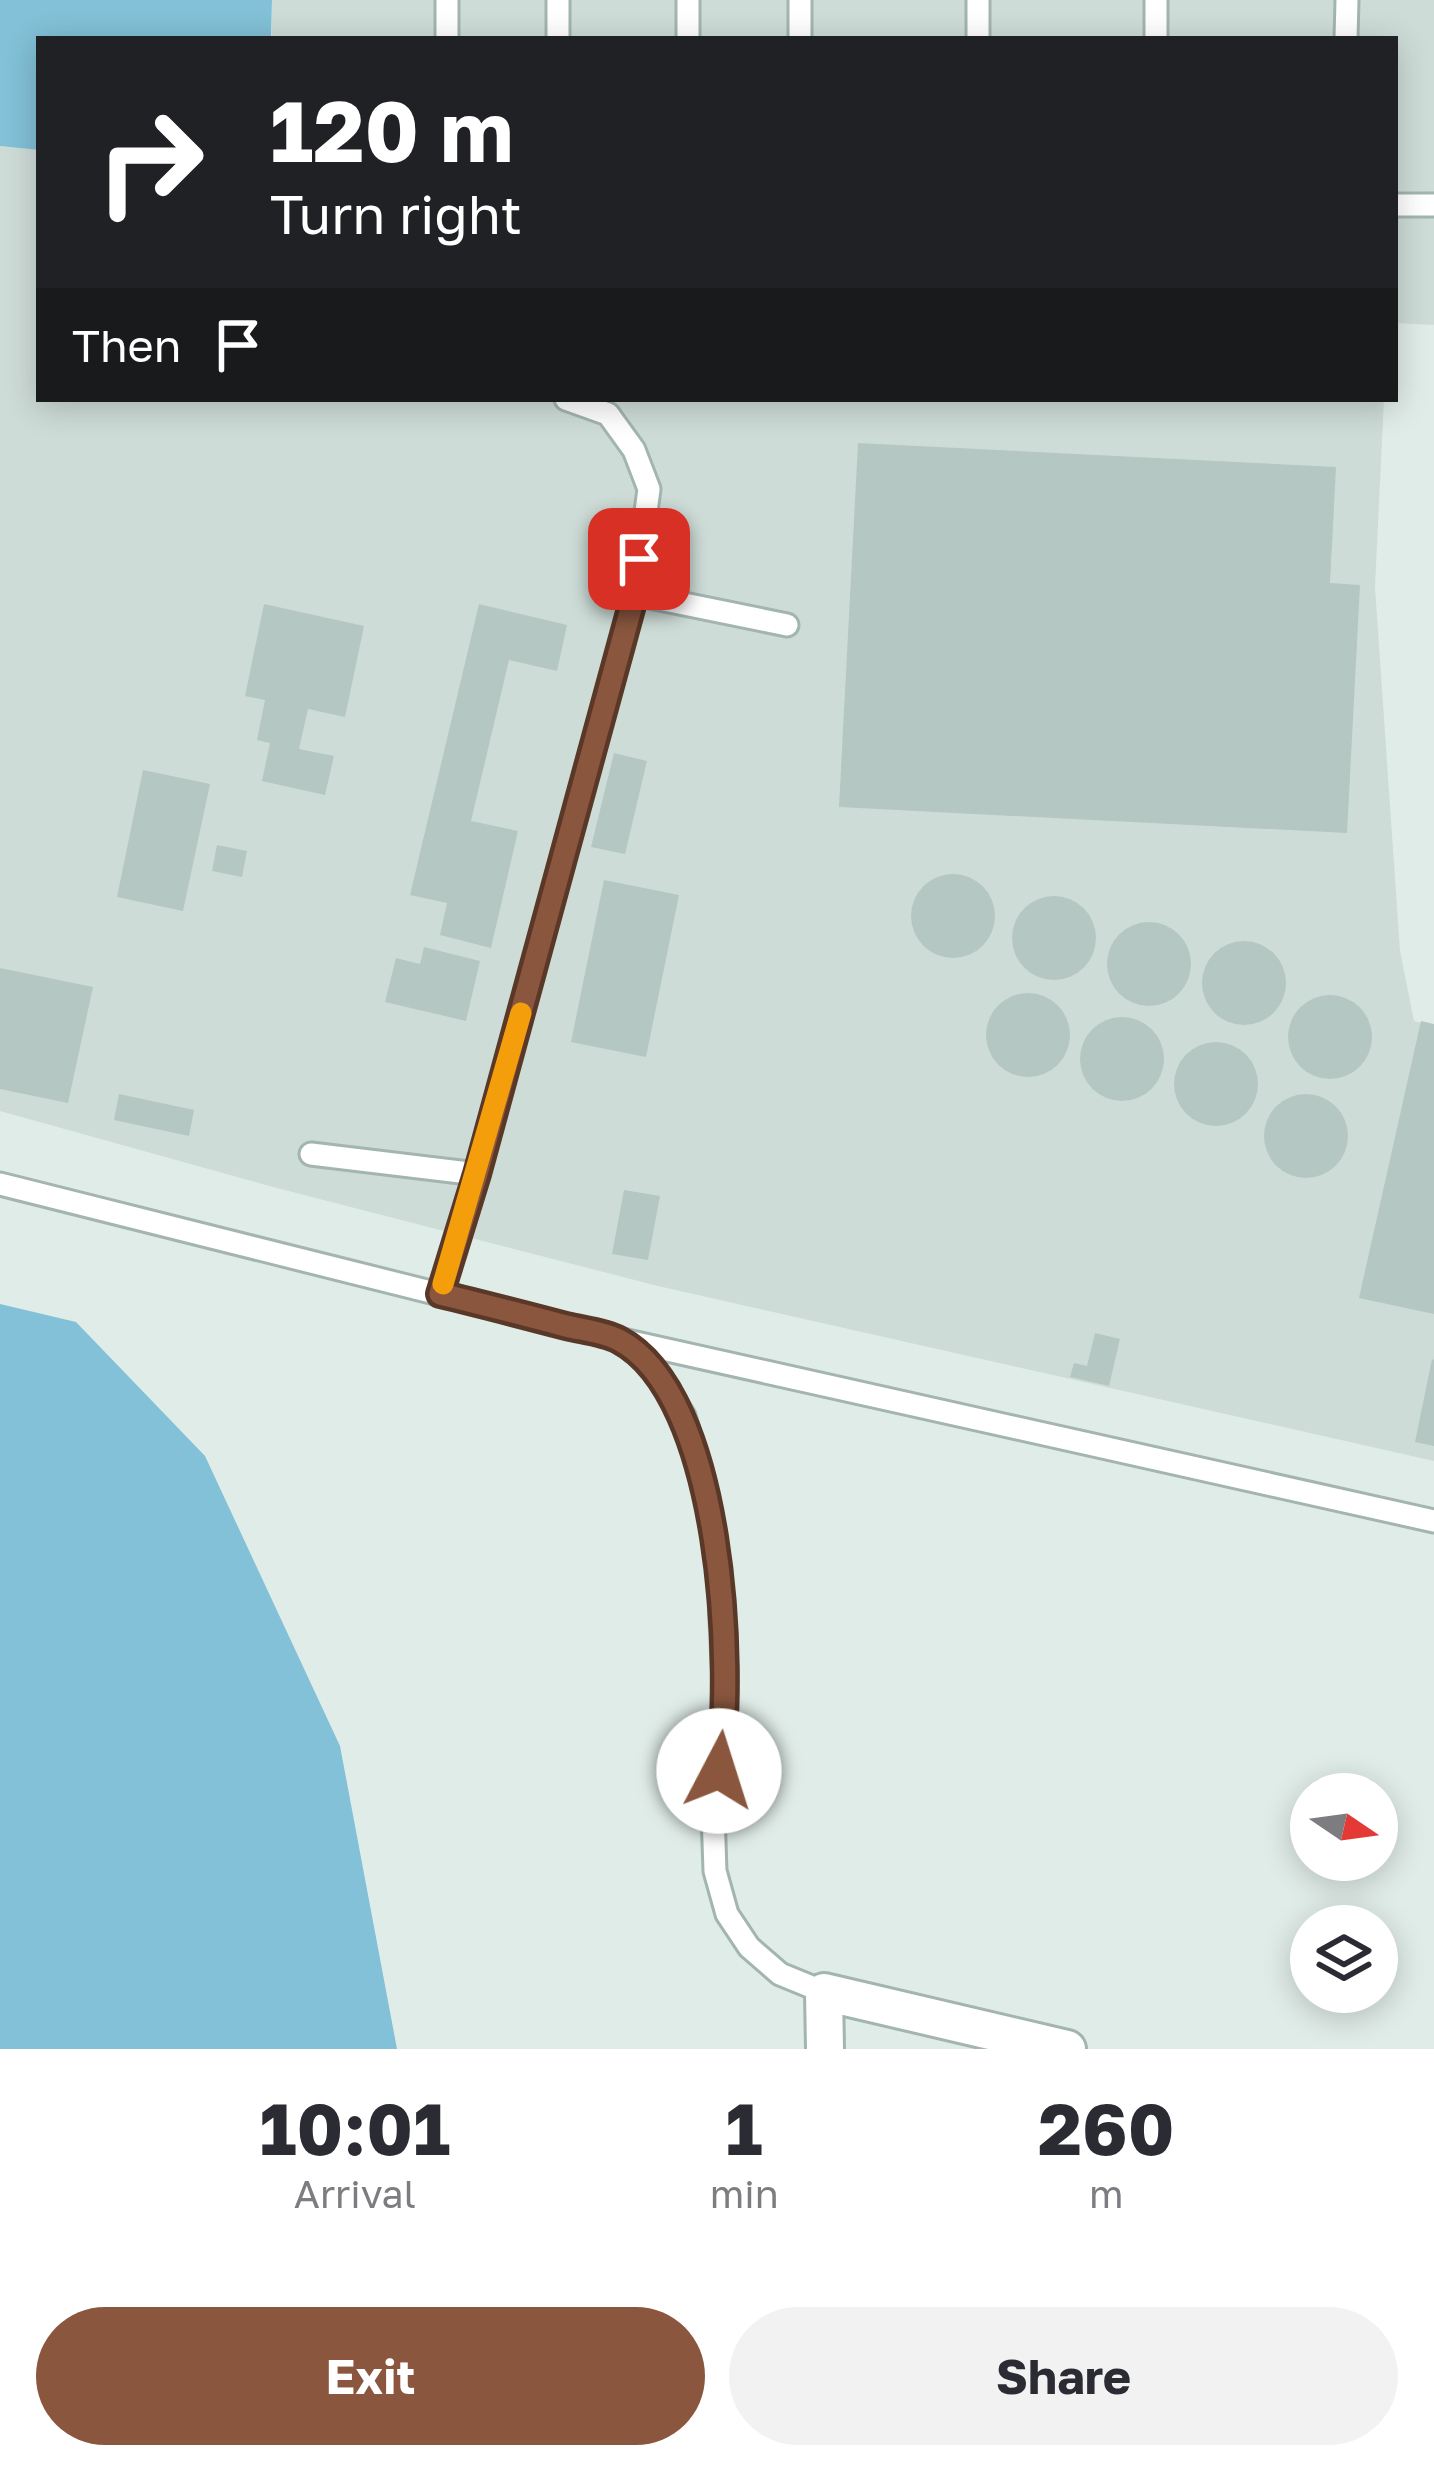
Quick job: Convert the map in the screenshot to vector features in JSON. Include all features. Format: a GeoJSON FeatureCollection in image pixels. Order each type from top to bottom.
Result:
{"type":"FeatureCollection","features":[{"type":"Feature","properties":{"kind":"street"},"geometry":{"type":"LineString","coordinates":[[824,2049],[824,1992],[1067,2049]]}},
{"type":"Feature","properties":{"kind":"lane"},"geometry":{"type":"LineString","coordinates":[[447,0],[447,36]]}},
{"type":"Feature","properties":{"kind":"lane"},"geometry":{"type":"LineString","coordinates":[[558,0],[558,36]]}},
{"type":"Feature","properties":{"kind":"lane"},"geometry":{"type":"LineString","coordinates":[[688,0],[688,36]]}},
{"type":"Feature","properties":{"kind":"lane"},"geometry":{"type":"LineString","coordinates":[[800,0],[800,36]]}},
{"type":"Feature","properties":{"kind":"lane"},"geometry":{"type":"LineString","coordinates":[[978,0],[978,36]]}},
{"type":"Feature","properties":{"kind":"lane"},"geometry":{"type":"LineString","coordinates":[[1156,0],[1156,36]]}},
{"type":"Feature","properties":{"kind":"lane"},"geometry":{"type":"LineString","coordinates":[[1346,0],[1346,36]]}},
{"type":"Feature","properties":{"kind":"lane"},"geometry":{"type":"LineString","coordinates":[[1398,205],[1434,205]]}},
{"type":"Feature","properties":{"kind":"lane"},"geometry":{"type":"LineString","coordinates":[[440,1294],[635,594],[649,489],[634,450],[608,414],[574,402]]}},
{"type":"Feature","properties":{"kind":"lane"},"geometry":{"type":"LineString","coordinates":[[635,594],[788,625]]}},
{"type":"Feature","properties":{"kind":"lane"},"geometry":{"type":"LineString","coordinates":[[311,1154],[477,1174]]}},
{"type":"Feature","properties":{"kind":"lane"},"geometry":{"type":"LineString","coordinates":[[0,1184],[618,1339],[1434,1521]]}},
{"type":"Feature","properties":{"kind":"lane"},"geometry":{"type":"LineString","coordinates":[[618,1339],[653,1366],[684,1416],[706,1491],[719,1576],[726,1729],[713,1813],[715,1871],[728,1914],[749,1947],[780,1974],[824,1992]]}},
{"type":"Feature","properties":{"kind":"shaded area"},"geometry":{"type":"Polygon","coordinates":[[[272,0],[1434,0],[1434,325],[1398,323],[1398,36],[272,36],[272,0]]]}},
{"type":"Feature","properties":{"kind":"shaded area"},"geometry":{"type":"Polygon","coordinates":[[[0,146],[36,150],[36,402],[1384,402],[1375,587],[1400,951],[1414,1021],[1434,1026],[1434,1461],[658,1286],[0,1111],[0,146]]]}},
{"type":"Feature","properties":{"kind":"water"},"geometry":{"type":"Polygon","coordinates":[[[0,0],[272,0],[271,36],[36,36],[36,150],[0,146],[0,0]]]}},
{"type":"Feature","properties":{"kind":"water"},"geometry":{"type":"Polygon","coordinates":[[[0,1304],[76,1322],[205,1456],[340,1746],[397,2049],[0,2049],[0,1304]]]}},
{"type":"Feature","properties":{"kind":"building"},"geometry":{"type":"Polygon","coordinates":[[[858,443],[1336,467],[1330,583],[1360,585],[1347,833],[839,807],[858,443]]]}},
{"type":"Feature","properties":{"kind":"building"},"geometry":{"type":"Polygon","coordinates":[[[264,604],[364,626],[345,717],[308,709],[299,749],[334,756],[325,795],[262,781],[270,743],[257,740],[265,700],[245,696],[264,604]]]}},
{"type":"Feature","properties":{"kind":"building"},"geometry":{"type":"Polygon","coordinates":[[[479,604],[567,625],[557,671],[509,660],[471,821],[518,831],[491,948],[440,935],[447,903],[410,895],[479,604]]]}},
{"type":"Feature","properties":{"kind":"building"},"geometry":{"type":"Polygon","coordinates":[[[614,753],[647,761],[625,854],[591,847],[614,753]]]}},
{"type":"Feature","properties":{"kind":"building"},"geometry":{"type":"Polygon","coordinates":[[[143,770],[210,784],[183,911],[117,897],[143,770]]]}},
{"type":"Feature","properties":{"kind":"building"},"geometry":{"type":"Polygon","coordinates":[[[217,845],[247,851],[242,877],[212,871],[217,845]]]}},
{"type":"Feature","properties":{"kind":"building"},"geometry":{"type":"Polygon","coordinates":[[[953,874],[983,886],[995,916],[983,946],[953,958],[923,946],[911,916],[923,886],[953,874]]]}},
{"type":"Feature","properties":{"kind":"building"},"geometry":{"type":"Polygon","coordinates":[[[604,880],[679,895],[646,1057],[571,1042],[604,880]]]}},
{"type":"Feature","properties":{"kind":"building"},"geometry":{"type":"Polygon","coordinates":[[[1054,896],[1084,908],[1096,938],[1084,968],[1054,980],[1024,968],[1012,938],[1024,908],[1054,896]]]}},
{"type":"Feature","properties":{"kind":"building"},"geometry":{"type":"Polygon","coordinates":[[[1149,922],[1179,934],[1191,964],[1179,994],[1149,1006],[1119,994],[1107,964],[1119,934],[1149,922]]]}},
{"type":"Feature","properties":{"kind":"building"},"geometry":{"type":"Polygon","coordinates":[[[1244,941],[1274,953],[1286,983],[1274,1013],[1244,1025],[1214,1013],[1202,983],[1214,953],[1244,941]]]}},
{"type":"Feature","properties":{"kind":"building"},"geometry":{"type":"Polygon","coordinates":[[[424,947],[480,961],[466,1021],[385,1002],[396,958],[420,964],[424,947]]]}},
{"type":"Feature","properties":{"kind":"building"},"geometry":{"type":"Polygon","coordinates":[[[0,968],[93,987],[68,1103],[0,1089],[0,968]]]}},
{"type":"Feature","properties":{"kind":"building"},"geometry":{"type":"Polygon","coordinates":[[[1028,993],[1058,1005],[1070,1035],[1058,1065],[1028,1077],[998,1065],[986,1035],[998,1005],[1028,993]]]}},
{"type":"Feature","properties":{"kind":"building"},"geometry":{"type":"Polygon","coordinates":[[[1330,995],[1360,1007],[1372,1037],[1360,1067],[1330,1079],[1300,1067],[1288,1037],[1300,1007],[1330,995]]]}},
{"type":"Feature","properties":{"kind":"building"},"geometry":{"type":"Polygon","coordinates":[[[1122,1017],[1152,1029],[1164,1059],[1152,1089],[1122,1101],[1092,1089],[1080,1059],[1092,1029],[1122,1017]]]}},
{"type":"Feature","properties":{"kind":"building"},"geometry":{"type":"Polygon","coordinates":[[[1421,1021],[1434,1024],[1434,1314],[1359,1298],[1421,1021]]]}},
{"type":"Feature","properties":{"kind":"building"},"geometry":{"type":"Polygon","coordinates":[[[1216,1042],[1246,1054],[1258,1084],[1246,1114],[1216,1126],[1186,1114],[1174,1084],[1186,1054],[1216,1042]]]}},
{"type":"Feature","properties":{"kind":"building"},"geometry":{"type":"Polygon","coordinates":[[[119,1094],[194,1110],[189,1136],[114,1120],[119,1094]]]}},
{"type":"Feature","properties":{"kind":"building"},"geometry":{"type":"Polygon","coordinates":[[[1306,1094],[1336,1106],[1348,1136],[1336,1166],[1306,1178],[1276,1166],[1264,1136],[1276,1106],[1306,1094]]]}},
{"type":"Feature","properties":{"kind":"building"},"geometry":{"type":"Polygon","coordinates":[[[624,1190],[660,1196],[648,1260],[612,1254],[624,1190]]]}},
{"type":"Feature","properties":{"kind":"building"},"geometry":{"type":"Polygon","coordinates":[[[1095,1333],[1120,1339],[1109,1386],[1070,1377],[1074,1363],[1087,1366],[1095,1333]]]}},
{"type":"Feature","properties":{"kind":"building"},"geometry":{"type":"Polygon","coordinates":[[[1434,1360],[1434,1446],[1415,1442],[1434,1360]]]}},
{"type":"Feature","properties":{"kind":"slow traffic"},"geometry":{"type":"LineString","coordinates":[[443,1284],[521,1013]]}},
{"type":"Feature","properties":{"kind":"route"},"geometry":{"type":"LineString","coordinates":[[639,559],[635,594],[440,1294],[618,1339],[653,1366],[684,1416],[706,1491],[719,1576],[726,1729],[719,1771]]}}]}
